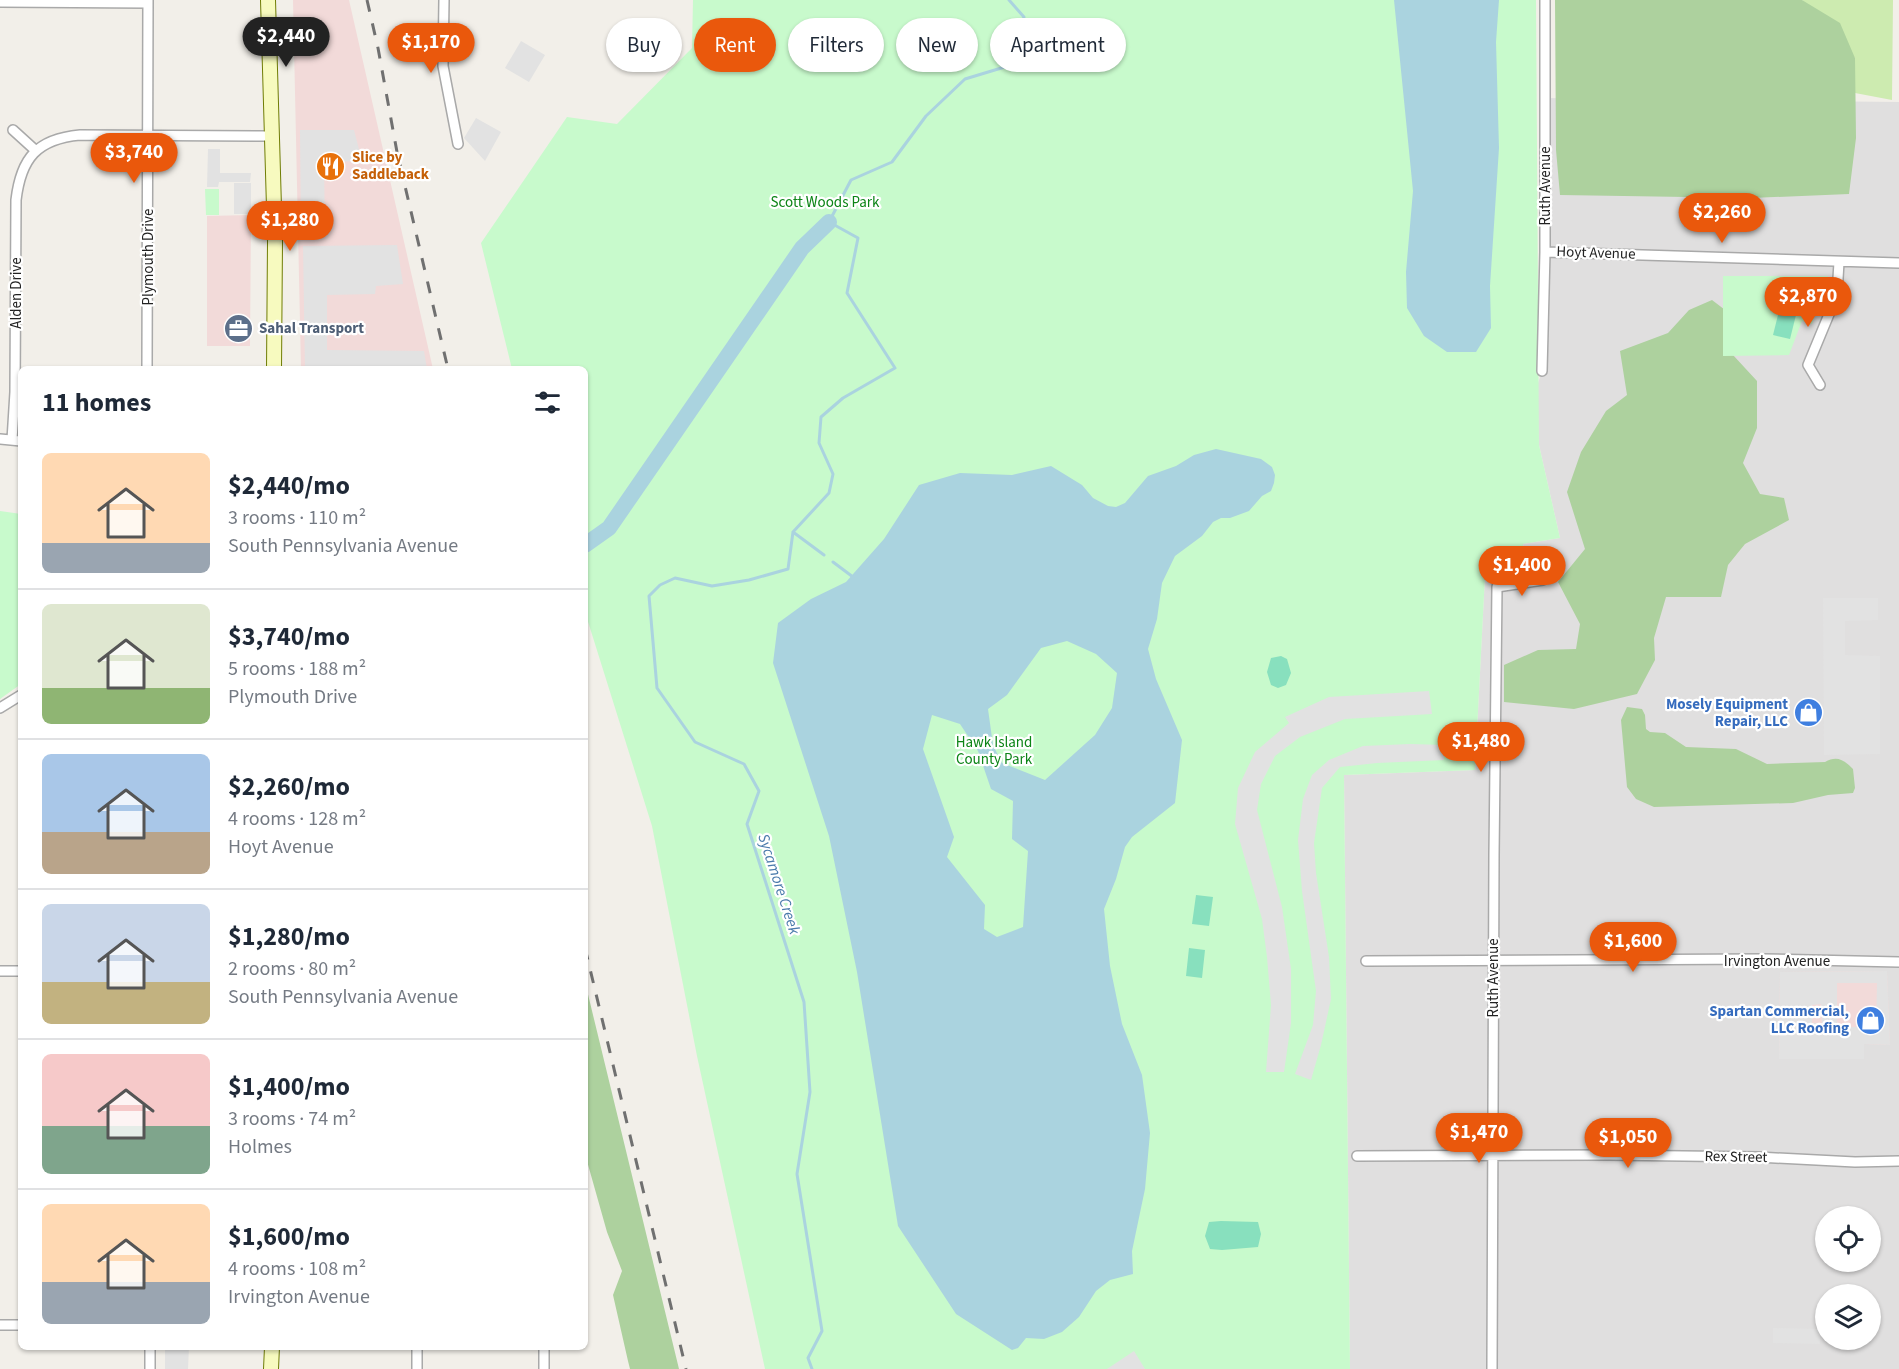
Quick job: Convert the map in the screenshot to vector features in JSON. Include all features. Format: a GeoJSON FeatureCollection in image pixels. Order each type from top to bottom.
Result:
{"type":"FeatureCollection","features":[{"type":"Feature","properties":{"kind":"main road"},"geometry":{"type":"LineString","coordinates":[[268,0],[274,366]]}},
{"type":"Feature","properties":{"kind":"main road"},"geometry":{"type":"LineString","coordinates":[[271,1369],[272,1350]]}},
{"type":"Feature","properties":{"kind":"street"},"geometry":{"type":"LineString","coordinates":[[444,0],[443,66],[458,144]]}},
{"type":"Feature","properties":{"kind":"street","name":"Ruth Avenue"},"geometry":{"type":"LineString","coordinates":[[1542,371],[1545,252],[1545,0]]}},
{"type":"Feature","properties":{"kind":"street"},"geometry":{"type":"LineString","coordinates":[[0,2],[148,1]]}},
{"type":"Feature","properties":{"kind":"street","name":"Plymouth Drive"},"geometry":{"type":"LineString","coordinates":[[147,366],[148,1]]}},
{"type":"Feature","properties":{"kind":"street"},"geometry":{"type":"LineString","coordinates":[[13,130],[35,150],[69,136],[272,136]]}},
{"type":"Feature","properties":{"kind":"street","name":"Alden Drive"},"geometry":{"type":"LineString","coordinates":[[16,440],[16,200],[21,172],[35,150]]}},
{"type":"Feature","properties":{"kind":"street","name":"Hoyt Avenue"},"geometry":{"type":"LineString","coordinates":[[1545,252],[1899,263]]}},
{"type":"Feature","properties":{"kind":"street"},"geometry":{"type":"LineString","coordinates":[[1820,385],[1808,365],[1837,294],[1839,262]]}},
{"type":"Feature","properties":{"kind":"street"},"geometry":{"type":"LineString","coordinates":[[0,439],[16,440]]}},
{"type":"Feature","properties":{"kind":"street","name":"Ruth Avenue"},"geometry":{"type":"LineString","coordinates":[[1492,1369],[1497,587],[1543,580]]}},
{"type":"Feature","properties":{"kind":"street"},"geometry":{"type":"LineString","coordinates":[[0,708],[18,697]]}},
{"type":"Feature","properties":{"kind":"street","name":"Irvington Avenue"},"geometry":{"type":"LineString","coordinates":[[1366,961],[1763,959],[1899,962]]}},
{"type":"Feature","properties":{"kind":"street"},"geometry":{"type":"LineString","coordinates":[[0,970],[18,971]]}},
{"type":"Feature","properties":{"kind":"street","name":"Rex Street"},"geometry":{"type":"LineString","coordinates":[[1357,1156],[1609,1155],[1758,1157],[1855,1162],[1899,1161]]}},
{"type":"Feature","properties":{"kind":"street"},"geometry":{"type":"LineString","coordinates":[[0,1325],[18,1325]]}},
{"type":"Feature","properties":{"kind":"street"},"geometry":{"type":"LineString","coordinates":[[150,1350],[150,1369]]}},
{"type":"Feature","properties":{"kind":"street"},"geometry":{"type":"LineString","coordinates":[[417,1350],[417,1369]]}},
{"type":"Feature","properties":{"kind":"street"},"geometry":{"type":"LineString","coordinates":[[544,1350],[544,1369]]}},
{"type":"Feature","properties":{"kind":"shaded area"},"geometry":{"type":"Polygon","coordinates":[[[293,0],[349,0],[432,366],[301,366],[293,0]]]}},
{"type":"Feature","properties":{"kind":"shaded area"},"geometry":{"type":"Polygon","coordinates":[[[521,41],[545,55],[529,82],[505,68],[521,41]]]}},
{"type":"Feature","properties":{"kind":"shaded area"},"geometry":{"type":"Polygon","coordinates":[[[1545,98],[1899,102],[1899,1369],[1350,1369],[1344,775],[1475,770],[1486,556],[1525,567],[1523,544],[1560,538],[1539,445],[1537,386],[1542,371],[1545,98]]]}},
{"type":"Feature","properties":{"kind":"shaded area"},"geometry":{"type":"Polygon","coordinates":[[[476,118],[501,132],[485,161],[464,138],[476,118]]]}},
{"type":"Feature","properties":{"kind":"shaded area"},"geometry":{"type":"Polygon","coordinates":[[[300,130],[354,130],[362,161],[324,162],[325,235],[301,235],[300,130]]]}},
{"type":"Feature","properties":{"kind":"shaded area"},"geometry":{"type":"Polygon","coordinates":[[[208,149],[220,149],[220,173],[251,173],[250,182],[219,182],[218,187],[207,187],[208,149]]]}},
{"type":"Feature","properties":{"kind":"shaded area"},"geometry":{"type":"Polygon","coordinates":[[[234,183],[251,183],[251,214],[234,214],[234,183]]]}},
{"type":"Feature","properties":{"kind":"shaded area"},"geometry":{"type":"Polygon","coordinates":[[[251,215],[250,346],[207,346],[207,216],[251,215]]]}},
{"type":"Feature","properties":{"kind":"shaded area"},"geometry":{"type":"Polygon","coordinates":[[[397,245],[403,284],[376,286],[375,294],[327,295],[327,350],[424,351],[426,366],[305,366],[303,246],[397,245]]]}},
{"type":"Feature","properties":{"kind":"shaded area"},"geometry":{"type":"Polygon","coordinates":[[[1823,598],[1878,598],[1878,620],[1845,621],[1845,655],[1880,656],[1880,754],[1824,755],[1823,598]]]}},
{"type":"Feature","properties":{"kind":"shaded area"},"geometry":{"type":"Polygon","coordinates":[[[1429,691],[1432,714],[1345,719],[1300,737],[1275,756],[1261,784],[1257,810],[1282,907],[1291,969],[1291,1023],[1284,1072],[1266,1072],[1271,1005],[1267,957],[1262,919],[1235,824],[1238,788],[1255,752],[1289,723],[1285,717],[1329,697],[1429,691]]]}},
{"type":"Feature","properties":{"kind":"shaded area"},"geometry":{"type":"Polygon","coordinates":[[[1444,745],[1444,760],[1340,767],[1322,788],[1314,843],[1316,873],[1329,957],[1331,999],[1311,1080],[1295,1074],[1313,1025],[1316,991],[1302,891],[1298,840],[1303,799],[1312,775],[1329,760],[1363,746],[1444,745]]]}},
{"type":"Feature","properties":{"kind":"shaded area"},"geometry":{"type":"Polygon","coordinates":[[[1887,971],[1890,1045],[1864,1044],[1864,1059],[1779,1059],[1780,972],[1887,971]]]}},
{"type":"Feature","properties":{"kind":"shaded area"},"geometry":{"type":"Polygon","coordinates":[[[1887,971],[1890,1045],[1864,1044],[1864,1059],[1779,1059],[1780,972],[1887,971]],[[1837,983],[1837,1027],[1876,1027],[1877,983],[1837,983]],[[1821,1004],[1812,1005],[1812,1023],[1822,1023],[1821,1004]]]}},
{"type":"Feature","properties":{"kind":"shaded area"},"geometry":{"type":"Polygon","coordinates":[[[1773,1328],[1815,1329],[1815,1344],[1773,1343],[1773,1328]]]}},
{"type":"Feature","properties":{"kind":"shaded area"},"geometry":{"type":"Polygon","coordinates":[[[165,1350],[189,1350],[188,1369],[165,1369],[165,1350]]]}},
{"type":"Feature","properties":{"kind":"shaded area"},"geometry":{"type":"Polygon","coordinates":[[[1134,1351],[1145,1369],[1107,1369],[1134,1351]]]}},
{"type":"Feature","properties":{"kind":"green space","name":"Hawk Island County Park"},"geometry":{"type":"Polygon","coordinates":[[[693,0],[1536,0],[1539,445],[1560,538],[1523,544],[1525,568],[1486,557],[1475,770],[1344,775],[1350,1369],[765,1369],[697,1056],[652,826],[588,622],[588,366],[511,366],[481,243],[567,117],[617,124],[668,72],[682,72],[682,58],[692,48],[693,0]]]}},
{"type":"Feature","properties":{"kind":"green space"},"geometry":{"type":"Polygon","coordinates":[[[1555,0],[1802,0],[1840,23],[1855,58],[1856,138],[1849,194],[1751,198],[1560,195],[1556,150],[1555,0]]]}},
{"type":"Feature","properties":{"kind":"green space"},"geometry":{"type":"Polygon","coordinates":[[[1802,0],[1893,0],[1892,100],[1855,93],[1855,58],[1802,0]]]}},
{"type":"Feature","properties":{"kind":"green space"},"geometry":{"type":"Polygon","coordinates":[[[205,189],[219,189],[219,215],[206,215],[205,189]]]}},
{"type":"Feature","properties":{"kind":"green space"},"geometry":{"type":"Polygon","coordinates":[[[1723,276],[1828,276],[1812,324],[1802,321],[1789,355],[1723,356],[1723,276]]]}},
{"type":"Feature","properties":{"kind":"green space"},"geometry":{"type":"Polygon","coordinates":[[[1712,300],[1733,316],[1733,355],[1757,381],[1757,428],[1743,463],[1760,494],[1784,498],[1789,520],[1745,544],[1728,565],[1721,597],[1666,597],[1654,638],[1655,660],[1637,694],[1574,709],[1504,702],[1504,665],[1538,650],[1576,649],[1580,624],[1558,582],[1585,549],[1567,492],[1581,452],[1606,411],[1627,395],[1620,351],[1668,333],[1689,310],[1712,300]]]}},
{"type":"Feature","properties":{"kind":"green space"},"geometry":{"type":"Polygon","coordinates":[[[1779,311],[1796,315],[1790,339],[1773,335],[1779,311]]]}},
{"type":"Feature","properties":{"kind":"green space"},"geometry":{"type":"Polygon","coordinates":[[[0,511],[18,514],[18,686],[0,699],[0,511]]]}},
{"type":"Feature","properties":{"kind":"green space"},"geometry":{"type":"Polygon","coordinates":[[[1281,656],[1287,659],[1291,673],[1286,685],[1278,688],[1271,685],[1267,672],[1271,658],[1281,656]]]}},
{"type":"Feature","properties":{"kind":"green space"},"geometry":{"type":"Polygon","coordinates":[[[1627,707],[1642,709],[1646,729],[1650,732],[1665,733],[1686,747],[1736,749],[1767,764],[1840,760],[1853,769],[1855,788],[1853,793],[1828,795],[1793,803],[1654,807],[1636,799],[1627,787],[1621,720],[1627,707]]]}},
{"type":"Feature","properties":{"kind":"green space"},"geometry":{"type":"Polygon","coordinates":[[[1196,895],[1213,897],[1209,926],[1192,924],[1196,895]]]}},
{"type":"Feature","properties":{"kind":"green space"},"geometry":{"type":"Polygon","coordinates":[[[1189,948],[1205,950],[1202,978],[1186,976],[1189,948]]]}},
{"type":"Feature","properties":{"kind":"green space"},"geometry":{"type":"Polygon","coordinates":[[[588,994],[679,1369],[630,1369],[613,1295],[622,1271],[607,1232],[588,1165],[588,994]]]}},
{"type":"Feature","properties":{"kind":"green space"},"geometry":{"type":"Polygon","coordinates":[[[1209,1222],[1258,1222],[1261,1234],[1258,1247],[1210,1249],[1205,1236],[1209,1222]]]}},
{"type":"Feature","properties":{"kind":"water"},"geometry":{"type":"Polygon","coordinates":[[[1394,0],[1499,0],[1496,42],[1499,148],[1490,286],[1491,328],[1476,352],[1447,352],[1424,336],[1407,308],[1406,272],[1413,191],[1394,0]]]}},
{"type":"Feature","properties":{"kind":"water"},"geometry":{"type":"Polygon","coordinates":[[[1216,449],[1261,459],[1272,467],[1275,475],[1271,491],[1262,496],[1249,511],[1213,522],[1202,536],[1175,556],[1162,583],[1157,619],[1148,649],[1156,679],[1182,740],[1175,803],[1132,837],[1125,847],[1104,909],[1110,966],[1122,1024],[1142,1075],[1150,1133],[1145,1189],[1132,1251],[1133,1274],[1110,1280],[1096,1291],[1079,1317],[1062,1332],[1044,1339],[1026,1338],[1018,1348],[1012,1350],[956,1314],[898,1226],[857,972],[829,836],[773,663],[778,623],[811,599],[846,582],[884,539],[919,485],[960,473],[1012,475],[1051,466],[1082,485],[1093,498],[1108,506],[1116,507],[1125,503],[1148,476],[1176,466],[1194,455],[1216,449]],[[1067,641],[1041,648],[1007,695],[988,709],[993,745],[1002,763],[1045,780],[1095,735],[1112,708],[1117,673],[1096,654],[1067,641]],[[932,715],[923,749],[954,837],[947,857],[985,905],[984,929],[997,937],[1023,927],[1028,851],[1012,839],[1013,801],[991,789],[978,751],[960,724],[932,715]]]}},
{"type":"Feature","properties":{"kind":"waterway","name":"Sycamore Creek"},"geometry":{"type":"LineString","coordinates":[[812,1369],[808,1358],[822,1331],[797,1174],[810,1092],[804,1002],[747,824],[759,791],[744,764],[695,742],[657,688],[649,596],[660,585],[675,578],[712,586],[749,580],[788,569],[793,532],[829,493],[833,474],[819,443],[821,417],[843,398],[895,368],[847,293],[858,238],[829,222],[851,180],[892,162],[926,116],[965,79],[1008,66],[1024,17],[1009,0]]}},
{"type":"Feature","properties":{"kind":"waterway"},"geometry":{"type":"LineString","coordinates":[[588,543],[609,528],[802,248],[829,222]]}},
{"type":"Feature","properties":{"kind":"waterway"},"geometry":{"type":"LineString","coordinates":[[793,532],[824,555]]}},
{"type":"Feature","properties":{"kind":"waterway"},"geometry":{"type":"LineString","coordinates":[[833,562],[853,577]]}},
{"type":"Feature","properties":{"kind":"railway"},"geometry":{"type":"LineString","coordinates":[[367,0],[397,152],[447,366]]}},
{"type":"Feature","properties":{"kind":"railway"},"geometry":{"type":"LineString","coordinates":[[588,961],[686,1369]]}},
{"type":"Feature","properties":{"kind":"place","name":"Slice by Saddleback"},"geometry":{"type":"Point","coordinates":[331,166]}},
{"type":"Feature","properties":{"kind":"place","name":"Sahal Transport"},"geometry":{"type":"Point","coordinates":[238,328]}},
{"type":"Feature","properties":{"kind":"place","name":"Mosely Equipment Repair, LLC"},"geometry":{"type":"Point","coordinates":[1809,713]}},
{"type":"Feature","properties":{"kind":"place","name":"Spartan Commercial, LLC Roofing"},"geometry":{"type":"Point","coordinates":[1870,1020]}},
{"type":"Feature","properties":{"kind":"park label","name":"Scott Woods Park"},"geometry":{"type":"Point","coordinates":[825,202]}}]}
